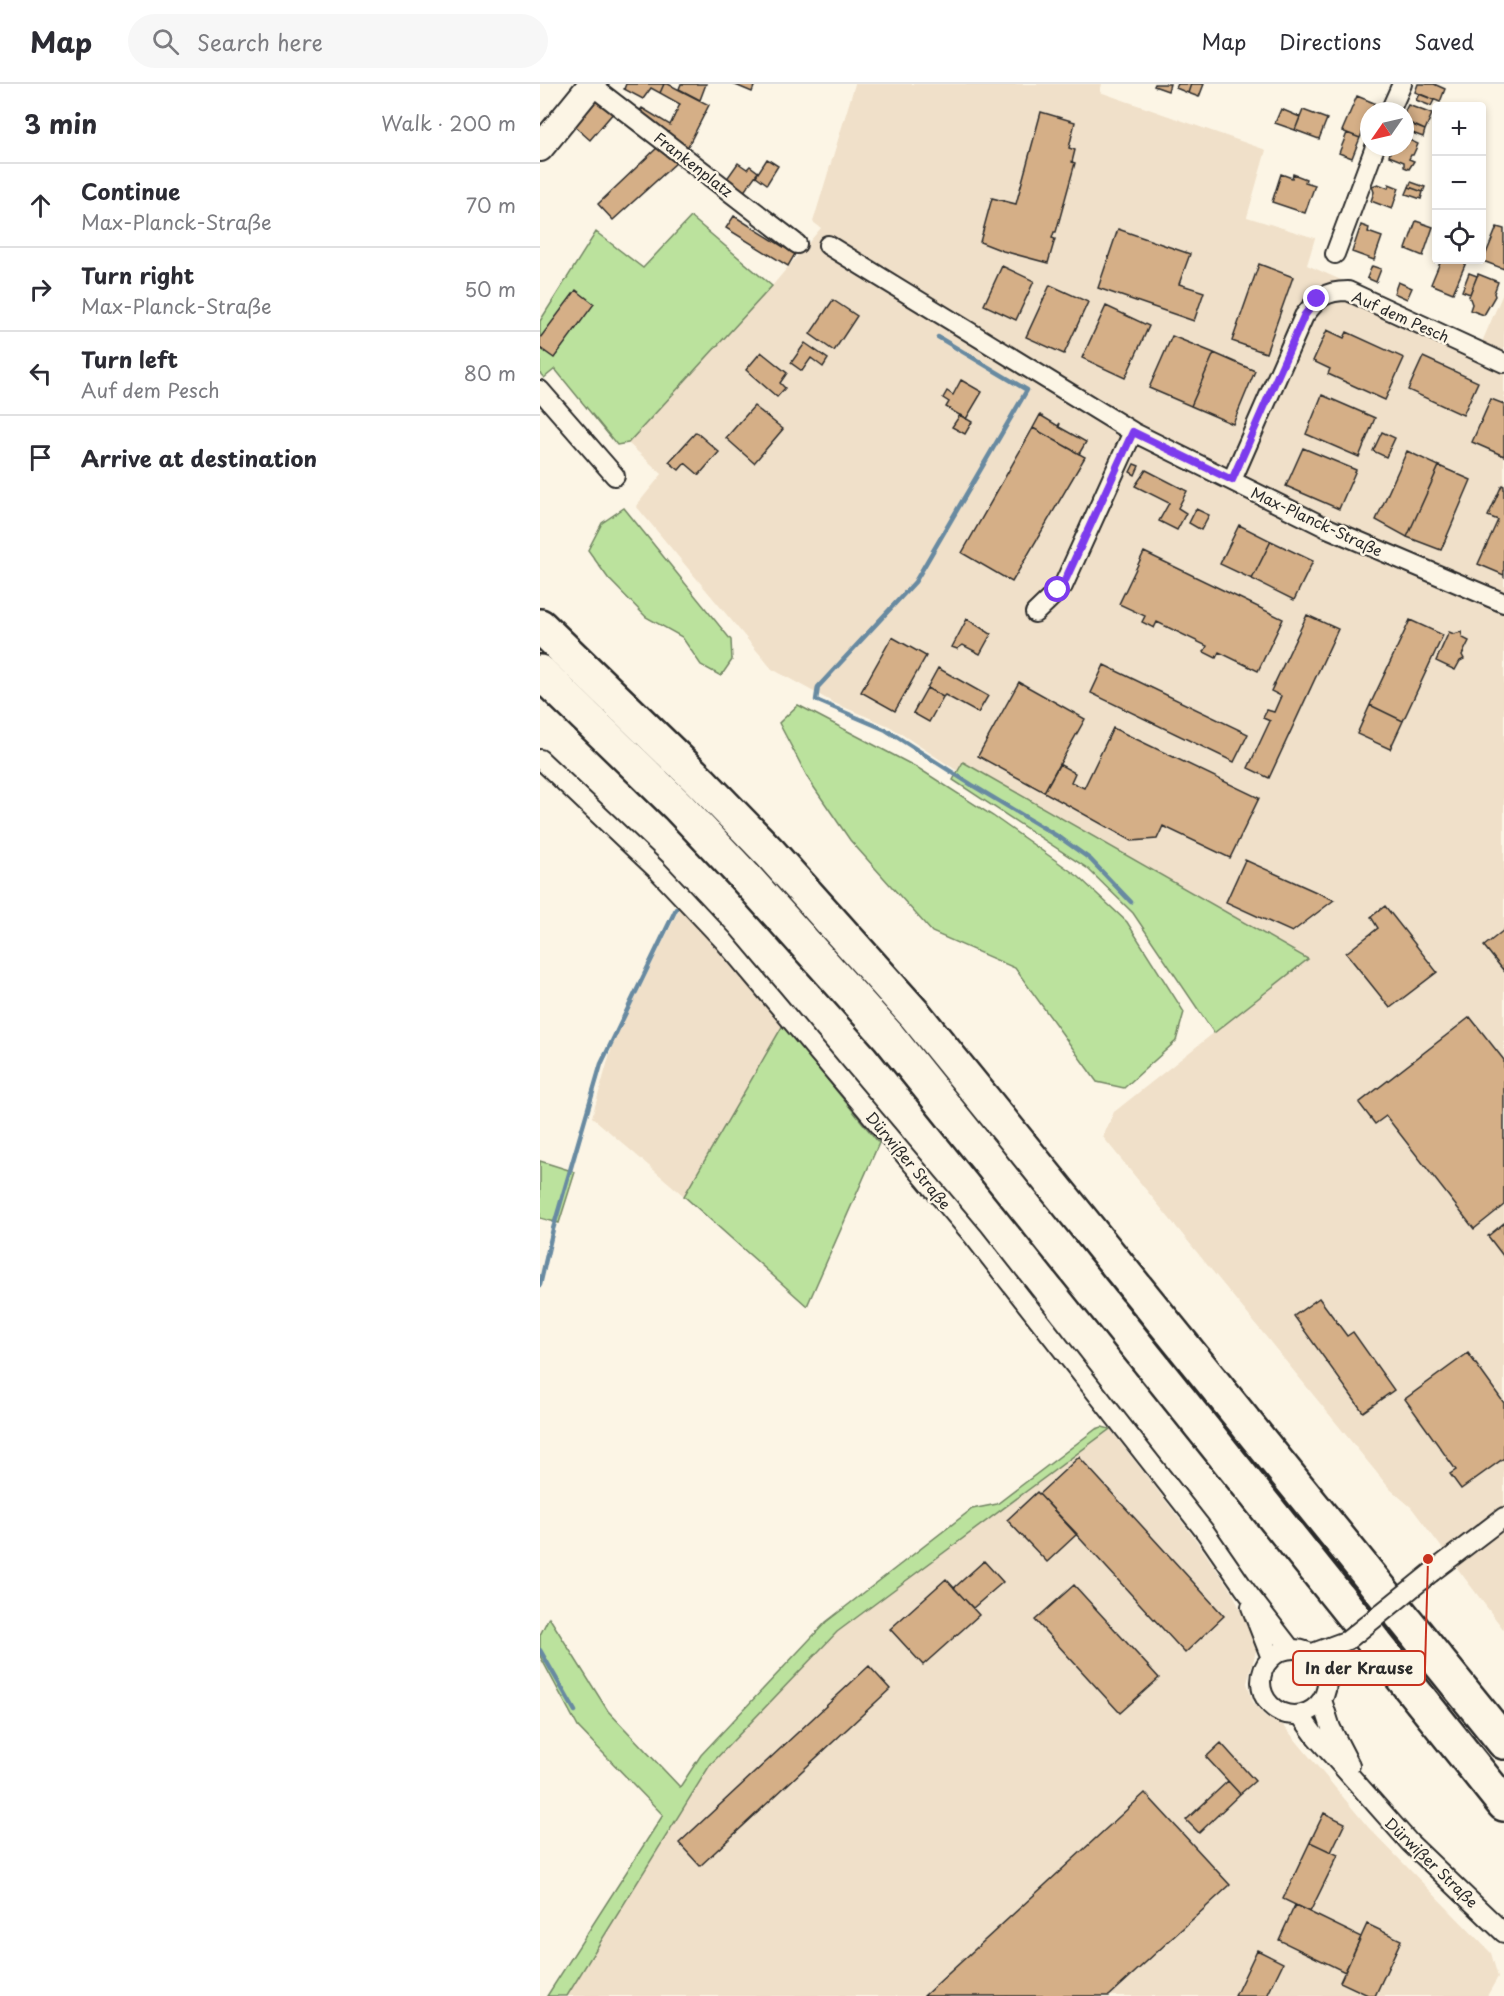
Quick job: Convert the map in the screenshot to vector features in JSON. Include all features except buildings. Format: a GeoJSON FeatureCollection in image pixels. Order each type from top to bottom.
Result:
{"type":"FeatureCollection","features":[{"type":"Feature","properties":{"kind":"highway"},"geometry":{"type":"LineString","coordinates":[[540,626],[643,724],[770,853],[916,1016],[1504,1742]]}},
{"type":"Feature","properties":{"kind":"highway"},"geometry":{"type":"LineString","coordinates":[[540,672],[677,805],[889,1037],[1504,1804]]}},
{"type":"Feature","properties":{"kind":"street"},"geometry":{"type":"LineString","coordinates":[[540,148],[592,84]]}},
{"type":"Feature","properties":{"kind":"street","name":"Frankenplatz"},"geometry":{"type":"LineString","coordinates":[[592,84],[797,244]]}},
{"type":"Feature","properties":{"kind":"street"},"geometry":{"type":"LineString","coordinates":[[1394,102],[1402,84]]}},
{"type":"Feature","properties":{"kind":"street"},"geometry":{"type":"LineString","coordinates":[[1335,254],[1372,156]]}},
{"type":"Feature","properties":{"kind":"street","name":"Max-Planck-Straße"},"geometry":{"type":"LineString","coordinates":[[828,245],[1133,432],[1325,527],[1504,603]]}},
{"type":"Feature","properties":{"kind":"street","name":"Auf dem Pesch"},"geometry":{"type":"LineString","coordinates":[[1232,480],[1304,316],[1317,299],[1332,291],[1348,291],[1504,363]]}},
{"type":"Feature","properties":{"kind":"street"},"geometry":{"type":"LineString","coordinates":[[540,390],[615,476]]}},
{"type":"Feature","properties":{"kind":"street"},"geometry":{"type":"LineString","coordinates":[[1035,614],[1063,585],[1133,432]]}},
{"type":"Feature","properties":{"kind":"street","name":"Dürwißer Straße"},"geometry":{"type":"LineString","coordinates":[[540,759],[656,869],[723,940],[973,1236],[1206,1533],[1244,1588],[1291,1649]]}},
{"type":"Feature","properties":{"kind":"street"},"geometry":{"type":"LineString","coordinates":[[1323,1659],[1504,1517]]}},
{"type":"Feature","properties":{"kind":"street","name":"Dürwißer Straße"},"geometry":{"type":"LineString","coordinates":[[1244,1588],[1271,1658]]}},
{"type":"Feature","properties":{"kind":"street"},"geometry":{"type":"LineString","coordinates":[[1291,1649],[1323,1659],[1326,1690],[1316,1707],[1300,1715],[1286,1715],[1273,1708],[1264,1698],[1260,1684],[1263,1670],[1271,1658],[1280,1652],[1291,1649]]}},
{"type":"Feature","properties":{"kind":"street","name":"Dürwißer Straße"},"geometry":{"type":"LineString","coordinates":[[1322,1700],[1331,1728],[1362,1788]]}},
{"type":"Feature","properties":{"kind":"street","name":"Dürwißer Straße"},"geometry":{"type":"LineString","coordinates":[[1300,1715],[1316,1737],[1410,1843],[1504,1934]]}},
{"type":"Feature","properties":{"kind":"shaded area"},"geometry":{"type":"Polygon","coordinates":[[[855,84],[1102,84],[1100,92],[1266,150],[1247,217],[1315,238],[1307,265],[1482,342],[1504,291],[1504,1630],[1411,1507],[1390,1489],[1103,1137],[1114,1112],[1307,959],[964,763],[959,772],[889,726],[834,703],[772,669],[636,506],[662,474],[628,443],[772,286],[821,228],[813,222],[855,84]]]}},
{"type":"Feature","properties":{"kind":"shaded area"},"geometry":{"type":"Polygon","coordinates":[[[680,907],[783,1025],[684,1196],[592,1117],[613,1043],[680,907]]]}},
{"type":"Feature","properties":{"kind":"shaded area"},"geometry":{"type":"Polygon","coordinates":[[[1110,1429],[1196,1540],[1233,1593],[1257,1648],[1247,1683],[1253,1702],[1265,1716],[1283,1725],[1368,1827],[1491,1953],[1498,1977],[1487,1996],[567,1996],[710,1765],[837,1632],[1110,1429]]]}},
{"type":"Feature","properties":{"kind":"green space"},"geometry":{"type":"Polygon","coordinates":[[[691,217],[772,286],[628,443],[617,445],[555,369],[544,378],[540,373],[540,321],[596,232],[643,268],[691,217]]]}},
{"type":"Feature","properties":{"kind":"green space"},"geometry":{"type":"Polygon","coordinates":[[[624,508],[731,640],[732,660],[721,676],[701,665],[682,637],[646,617],[608,578],[588,550],[602,523],[624,508]]]}},
{"type":"Feature","properties":{"kind":"green space"},"geometry":{"type":"Polygon","coordinates":[[[798,705],[918,768],[993,816],[1079,877],[1127,922],[1184,1012],[1176,1041],[1124,1088],[1097,1082],[1015,968],[932,932],[850,840],[809,780],[779,723],[798,705]]]}},
{"type":"Feature","properties":{"kind":"green space"},"geometry":{"type":"Polygon","coordinates":[[[963,762],[1308,959],[1214,1033],[1133,913],[1087,868],[953,780],[963,762]]]}},
{"type":"Feature","properties":{"kind":"green space"},"geometry":{"type":"Polygon","coordinates":[[[783,1025],[879,1143],[807,1306],[684,1196],[783,1025]]]}},
{"type":"Feature","properties":{"kind":"green space"},"geometry":{"type":"Polygon","coordinates":[[[540,1161],[575,1172],[559,1223],[540,1218],[540,1161]]]}},
{"type":"Feature","properties":{"kind":"green space"},"geometry":{"type":"Polygon","coordinates":[[[1102,1427],[1110,1429],[837,1632],[710,1765],[567,1996],[547,1996],[663,1815],[578,1727],[540,1656],[540,1635],[549,1617],[608,1711],[680,1787],[701,1755],[826,1622],[972,1509],[997,1504],[1096,1429],[1102,1427]]]}},
{"type":"Feature","properties":{"kind":"waterway"},"geometry":{"type":"LineString","coordinates":[[938,337],[1027,390],[915,582],[818,687],[816,700],[886,730],[1062,839],[1090,859],[1131,902]]}},
{"type":"Feature","properties":{"kind":"waterway"},"geometry":{"type":"LineString","coordinates":[[540,1285],[553,1229],[601,1064],[676,909]]}},
{"type":"Feature","properties":{"kind":"waterway"},"geometry":{"type":"LineString","coordinates":[[540,1650],[575,1711]]}},
{"type":"Feature","properties":{"kind":"place","name":"In der Krause"},"geometry":{"type":"Point","coordinates":[1428,1559]}},
{"type":"Feature","properties":{"kind":"route"},"geometry":{"type":"LineString","coordinates":[[1058,590],[1063,585],[1133,432],[1232,480],[1304,316],[1317,299]]}}]}
